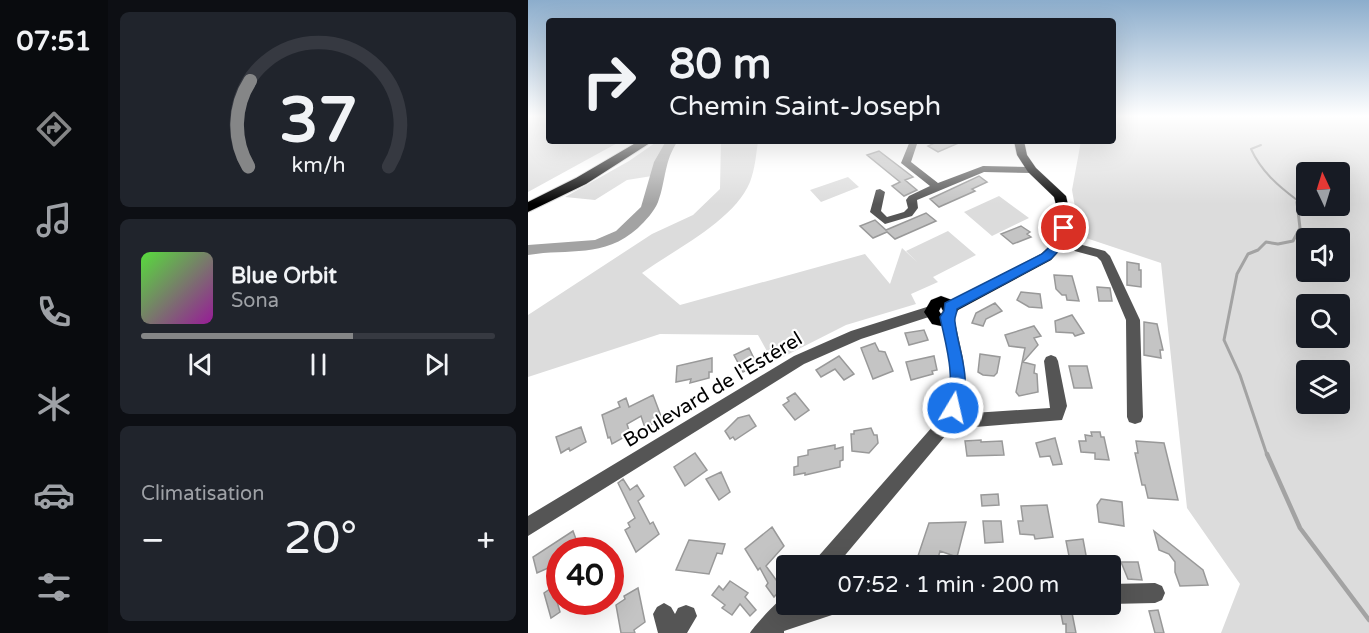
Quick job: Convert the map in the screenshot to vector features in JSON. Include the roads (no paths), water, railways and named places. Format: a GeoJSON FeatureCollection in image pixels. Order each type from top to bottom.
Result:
{"type":"FeatureCollection","features":[{"type":"Feature","properties":{"kind":"highway"},"geometry":{"type":"LineString","coordinates":[[528,197],[623,146]]}},
{"type":"Feature","properties":{"kind":"highway"},"geometry":{"type":"LineString","coordinates":[[528,208],[581,181],[640,146]]}},
{"type":"Feature","properties":{"kind":"main road"},"geometry":{"type":"LineString","coordinates":[[930,311],[939,303],[948,312],[1046,256],[1060,243],[1065,213],[1060,196],[1032,170],[1022,155],[1020,146]]}},
{"type":"Feature","properties":{"kind":"street"},"geometry":{"type":"LineString","coordinates":[[912,146],[906,163],[937,188]]}},
{"type":"Feature","properties":{"kind":"street"},"geometry":{"type":"LineString","coordinates":[[880,192],[875,212],[885,220],[908,214],[913,208],[911,200],[913,198],[983,169],[1032,170]]}},
{"type":"Feature","properties":{"kind":"street"},"geometry":{"type":"LineString","coordinates":[[1060,243],[1101,254],[1106,259],[1133,320],[1135,417]]}},
{"type":"Feature","properties":{"kind":"street","name":"Boulevard de l'Estérel"},"geometry":{"type":"LineString","coordinates":[[528,527],[799,360],[856,335],[930,311]]}},
{"type":"Feature","properties":{"kind":"street"},"geometry":{"type":"LineString","coordinates":[[832,555],[947,422],[959,394],[956,358],[948,312]]}},
{"type":"Feature","properties":{"kind":"street"},"geometry":{"type":"LineString","coordinates":[[947,422],[1056,415],[1059,406],[1052,360]]}},
{"type":"Feature","properties":{"kind":"street"},"geometry":{"type":"LineString","coordinates":[[1121,594],[1155,593]]}},
{"type":"Feature","properties":{"kind":"street"},"geometry":{"type":"LineString","coordinates":[[769,630],[781,615]]}},
{"type":"Feature","properties":{"kind":"street"},"geometry":{"type":"LineString","coordinates":[[769,630],[808,615]]}},
{"type":"Feature","properties":{"kind":"waterway"},"geometry":{"type":"LineString","coordinates":[[528,250],[544,247],[596,245],[621,234],[648,207],[660,162],[669,146]]}},
{"type":"Feature","properties":{"kind":"waterway"},"geometry":{"type":"LineString","coordinates":[[1260,146],[1251,149],[1255,157],[1271,178],[1296,199]]}},
{"type":"Feature","properties":{"kind":"waterway"},"geometry":{"type":"LineString","coordinates":[[1267,455],[1240,375],[1224,340],[1237,274],[1248,254],[1258,250],[1266,242],[1278,244],[1293,241],[1300,228],[1299,216]]}},
{"type":"Feature","properties":{"kind":"waterway"},"geometry":{"type":"LineString","coordinates":[[1267,454],[1300,528],[1369,620]]}}]}
